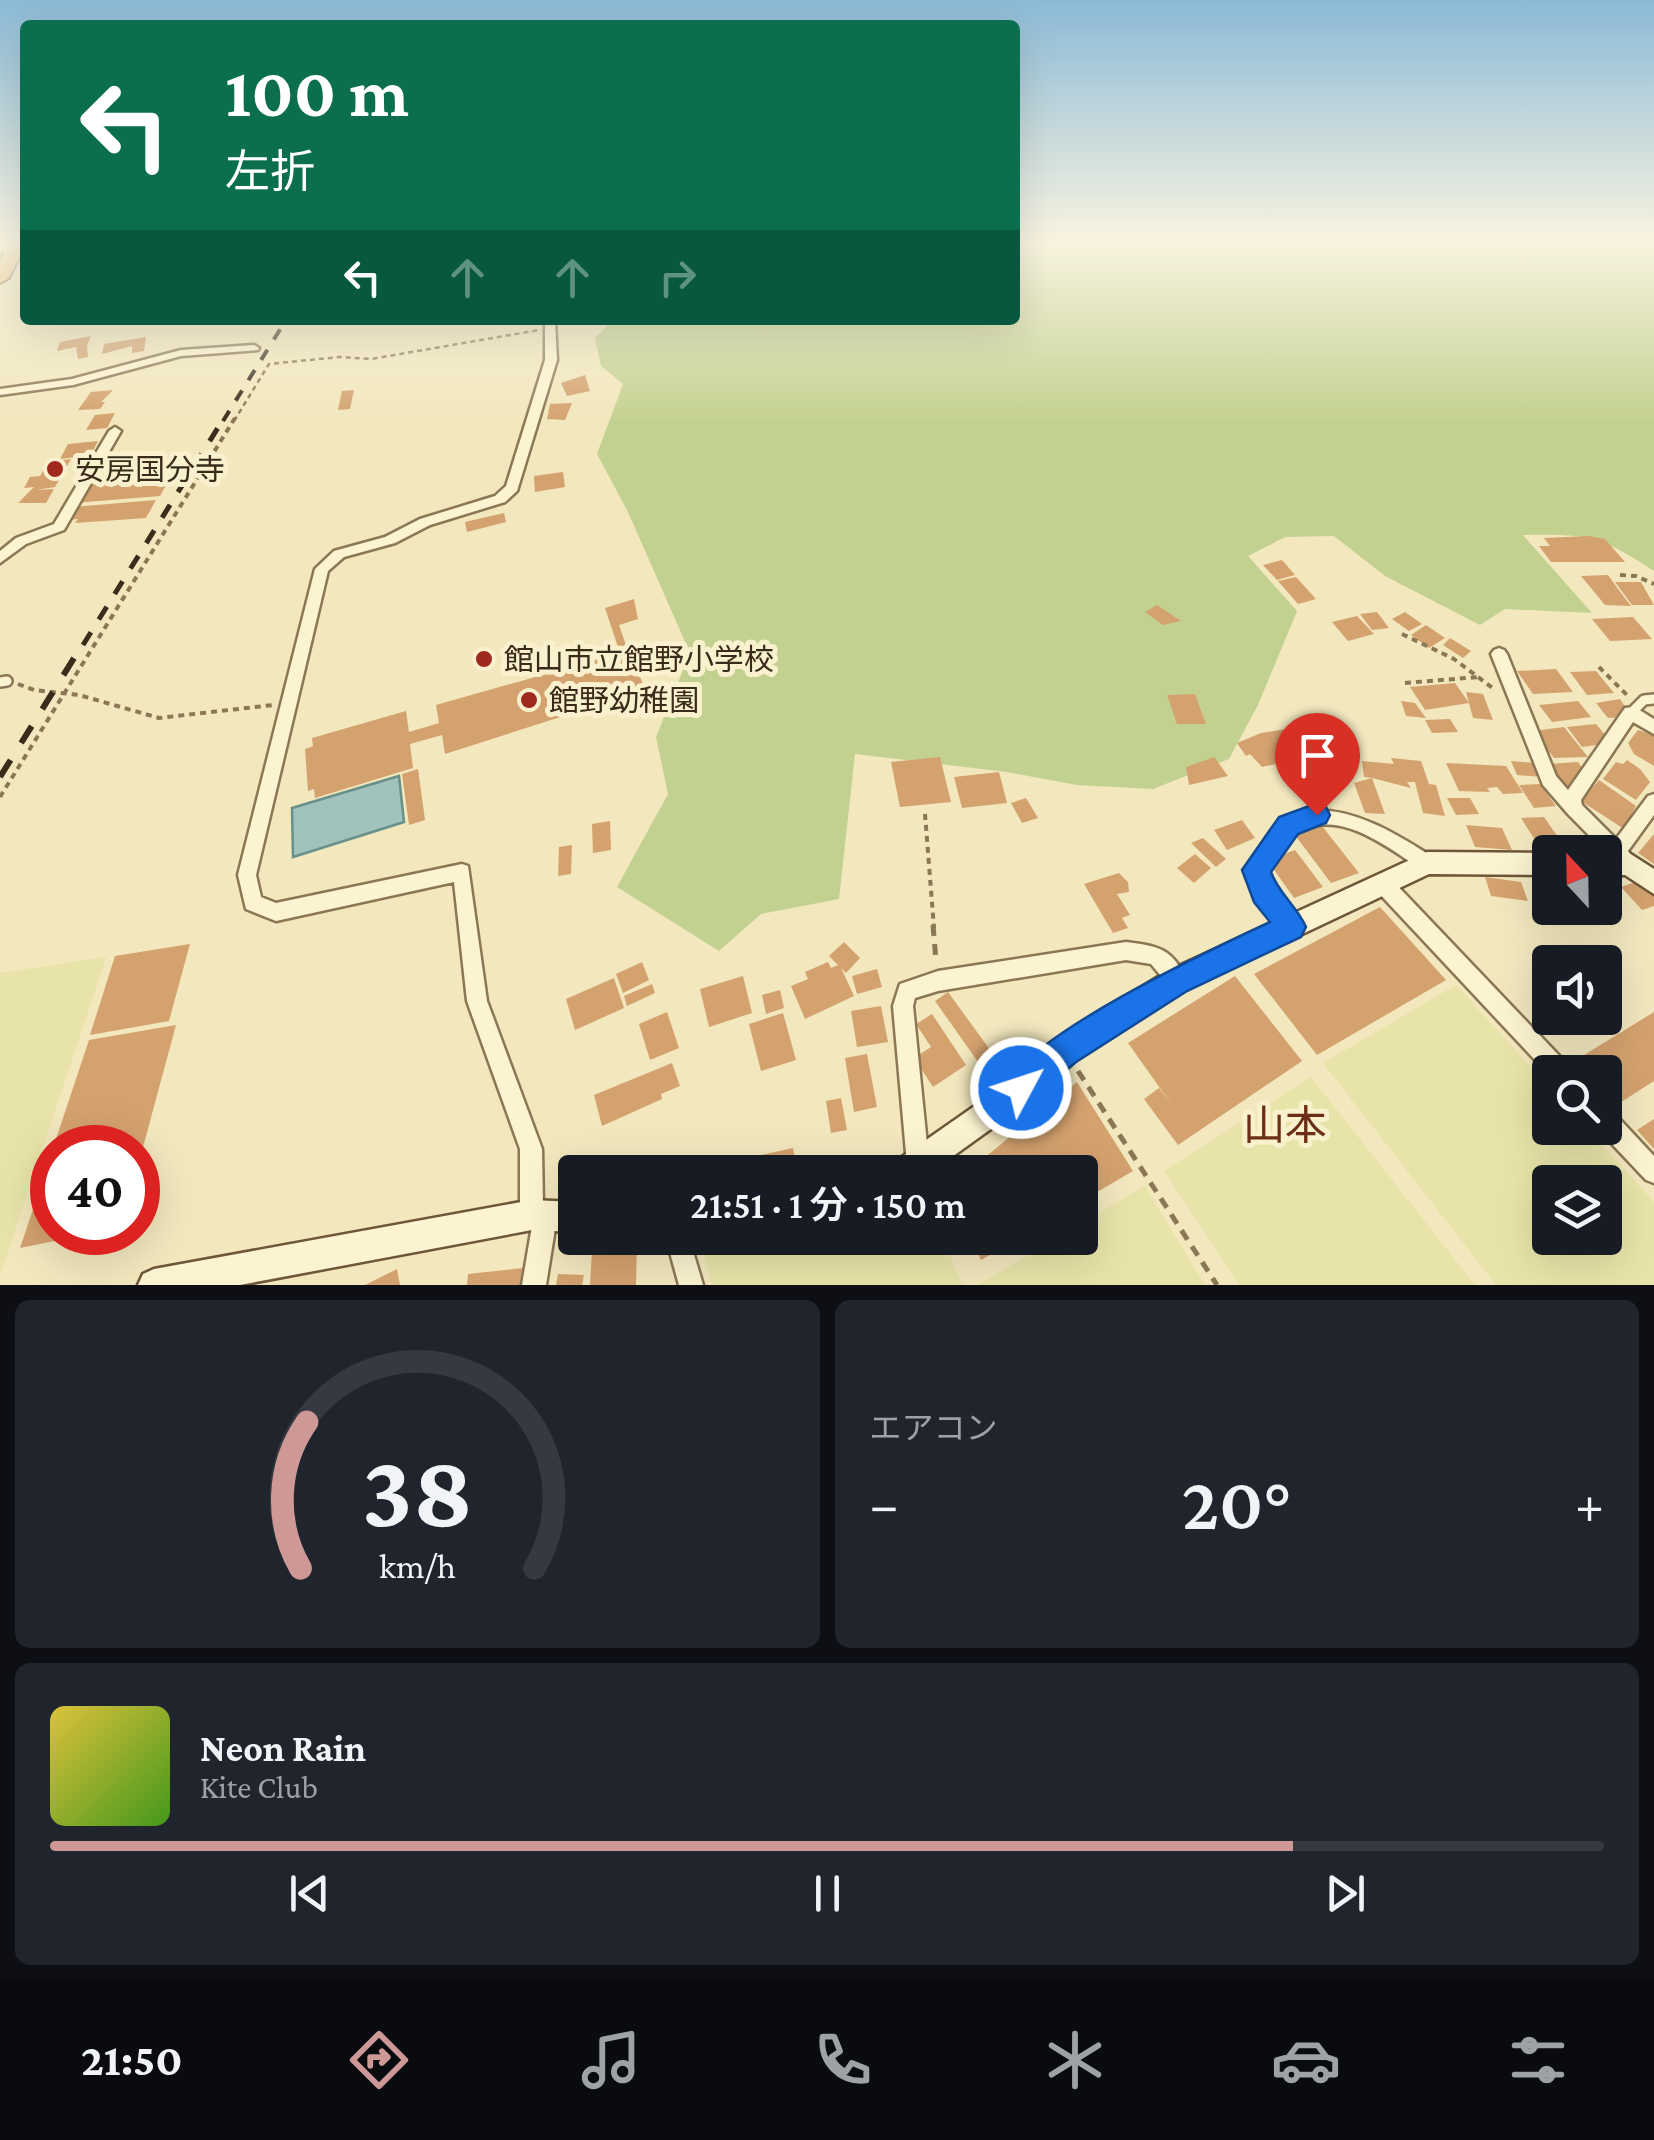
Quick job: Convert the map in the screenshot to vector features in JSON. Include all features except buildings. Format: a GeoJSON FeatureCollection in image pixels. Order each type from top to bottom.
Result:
{"type":"FeatureCollection","features":[{"type":"Feature","properties":{"kind":"street"},"geometry":{"type":"LineString","coordinates":[[534,1285],[550,1216],[531,1149],[477,1001],[462,872],[276,912],[253,903],[247,875],[322,569],[340,554],[390,540],[425,522],[500,499],[512,488],[551,360],[549,325]]}},
{"type":"Feature","properties":{"kind":"street"},"geometry":{"type":"LineString","coordinates":[[0,392],[72,382],[181,352],[254,348]]}},
{"type":"Feature","properties":{"kind":"street"},"geometry":{"type":"LineString","coordinates":[[0,558],[22,541],[60,527],[115,431]]}},
{"type":"Feature","properties":{"kind":"street"},"geometry":{"type":"LineString","coordinates":[[1499,654],[1549,780],[1596,835]]}},
{"type":"Feature","properties":{"kind":"street"},"geometry":{"type":"LineString","coordinates":[[1574,809],[1572,798],[1634,710],[1654,728]]}},
{"type":"Feature","properties":{"kind":"street"},"geometry":{"type":"LineString","coordinates":[[1622,852],[1654,801]]}},
{"type":"Feature","properties":{"kind":"street"},"geometry":{"type":"LineString","coordinates":[[1291,927],[1264,893],[1256,870],[1288,826],[1317,815],[1349,822],[1379,833],[1427,864]]}},
{"type":"Feature","properties":{"kind":"street"},"geometry":{"type":"LineString","coordinates":[[1622,863],[1654,883]]}},
{"type":"Feature","properties":{"kind":"street"},"geometry":{"type":"LineString","coordinates":[[932,1155],[1065,1051],[1177,980],[1427,864],[1532,864]]}},
{"type":"Feature","properties":{"kind":"street"},"geometry":{"type":"LineString","coordinates":[[1383,884],[1544,1055]]}},
{"type":"Feature","properties":{"kind":"street"},"geometry":{"type":"LineString","coordinates":[[912,1155],[902,1006],[907,991],[938,980],[1126,952],[1156,955],[1177,980]]}},
{"type":"Feature","properties":{"kind":"street"},"geometry":{"type":"LineString","coordinates":[[1622,1138],[1654,1172]]}},
{"type":"Feature","properties":{"kind":"street"},"geometry":{"type":"LineString","coordinates":[[154,1285],[550,1216]]}},
{"type":"Feature","properties":{"kind":"street"},"geometry":{"type":"LineString","coordinates":[[683,1255],[691,1285]]}},
{"type":"Feature","properties":{"kind":"lane"},"geometry":{"type":"LineString","coordinates":[[1634,710],[1644,700],[1654,699]]}},
{"type":"Feature","properties":{"kind":"path"},"geometry":{"type":"LineString","coordinates":[[0,797],[270,364],[340,356],[385,358],[544,325]]}},
{"type":"Feature","properties":{"kind":"path"},"geometry":{"type":"LineString","coordinates":[[1620,575],[1654,584]]}},
{"type":"Feature","properties":{"kind":"path"},"geometry":{"type":"LineString","coordinates":[[1402,634],[1454,659],[1524,715]]}},
{"type":"Feature","properties":{"kind":"path"},"geometry":{"type":"LineString","coordinates":[[1599,667],[1634,710]]}},
{"type":"Feature","properties":{"kind":"path"},"geometry":{"type":"LineString","coordinates":[[1405,684],[1479,677]]}},
{"type":"Feature","properties":{"kind":"path"},"geometry":{"type":"LineString","coordinates":[[34,690],[159,718],[267,704],[288,707]]}},
{"type":"Feature","properties":{"kind":"path"},"geometry":{"type":"LineString","coordinates":[[924,814],[938,980]]}},
{"type":"Feature","properties":{"kind":"path"},"geometry":{"type":"LineString","coordinates":[[1065,1051],[1218,1285]]}},
{"type":"Feature","properties":{"kind":"shaded area"},"geometry":{"type":"Polygon","coordinates":[[[106,957],[50,1125],[30,1125],[30,1185],[1,1272],[0,1272],[0,973],[106,957]]]}},
{"type":"Feature","properties":{"kind":"shaded area"},"geometry":{"type":"Polygon","coordinates":[[[1456,985],[1532,1068],[1532,1145],[1602,1145],[1620,1165],[1532,1165],[1532,1255],[1622,1255],[1622,1167],[1654,1202],[1654,1285],[1496,1285],[1323,1063],[1456,985]]]}},
{"type":"Feature","properties":{"kind":"shaded area"},"geometry":{"type":"Polygon","coordinates":[[[1311,1077],[1475,1285],[1239,1285],[1164,1171],[1311,1077]]]}},
{"type":"Feature","properties":{"kind":"shaded area"},"geometry":{"type":"Polygon","coordinates":[[[1145,1186],[1205,1285],[978,1285],[1028,1255],[1098,1255],[1098,1213],[1145,1186]]]}},
{"type":"Feature","properties":{"kind":"shaded area"},"geometry":{"type":"Polygon","coordinates":[[[704,1255],[950,1255],[962,1285],[712,1285],[704,1255]]]}},
{"type":"Feature","properties":{"kind":"green space"},"geometry":{"type":"Polygon","coordinates":[[[1020,303],[1654,303],[1654,571],[1592,539],[1523,535],[1592,613],[1505,609],[1480,625],[1385,576],[1334,536],[1285,537],[1248,556],[1297,611],[1258,705],[1229,759],[1153,789],[1077,785],[1007,772],[855,754],[839,899],[761,914],[719,951],[617,887],[668,794],[656,737],[690,653],[628,512],[597,454],[623,384],[601,366],[595,338],[608,325],[1020,325],[1020,303]]]}},
{"type":"Feature","properties":{"kind":"water"},"geometry":{"type":"Polygon","coordinates":[[[399,776],[404,822],[293,857],[292,808],[399,776]]]}},
{"type":"Feature","properties":{"kind":"railway"},"geometry":{"type":"LineString","coordinates":[[223,421],[283,325]]}},
{"type":"Feature","properties":{"kind":"railway"},"geometry":{"type":"LineString","coordinates":[[83,645],[224,418]]}},
{"type":"Feature","properties":{"kind":"railway"},"geometry":{"type":"LineString","coordinates":[[0,777],[84,642]]}},
{"type":"Feature","properties":{"kind":"place","name":"安房国分寺"},"geometry":{"type":"Point","coordinates":[55,469]}},
{"type":"Feature","properties":{"kind":"place","name":"館山市立館野小学校"},"geometry":{"type":"Point","coordinates":[484,659]}},
{"type":"Feature","properties":{"kind":"place","name":"館野幼稚園"},"geometry":{"type":"Point","coordinates":[529,700]}},
{"type":"Feature","properties":{"kind":"district","name":"山本"},"geometry":{"type":"Point","coordinates":[1285,1125]}},
{"type":"Feature","properties":{"kind":"route"},"geometry":{"type":"LineString","coordinates":[[1021,1088],[1065,1051],[1177,980],[1291,927],[1264,893],[1256,870],[1288,826],[1317,815]]}}]}
